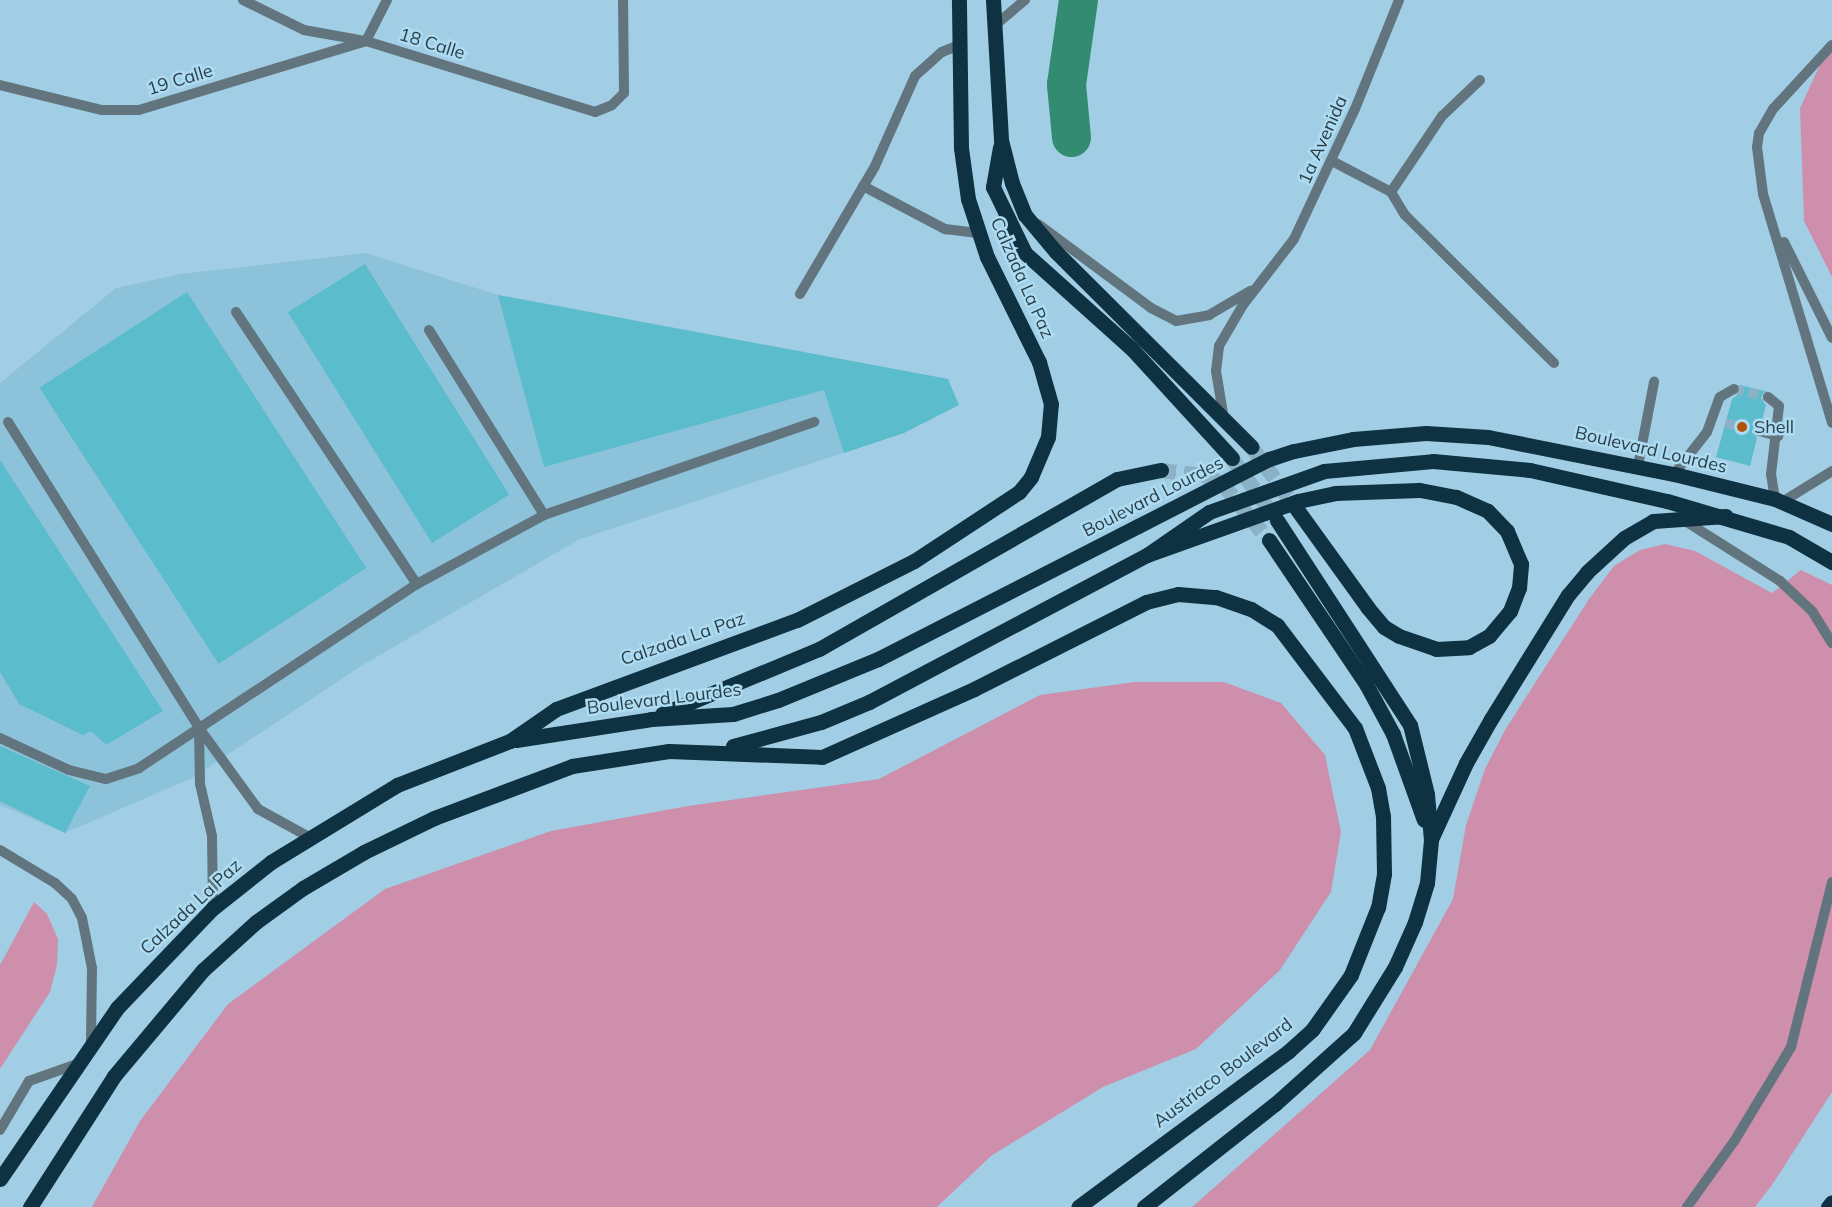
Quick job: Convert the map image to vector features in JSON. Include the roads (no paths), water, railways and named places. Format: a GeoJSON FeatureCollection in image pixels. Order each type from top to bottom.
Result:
{"type":"FeatureCollection","features":[{"type":"Feature","properties":{"kind":"main road","name":"Calzada La Paz"},"geometry":{"type":"LineString","coordinates":[[0,1179],[92,1043],[158,962],[239,884],[309,837],[397,785],[510,741],[556,709],[797,620],[914,561],[1019,492],[1031,477],[1048,437],[1052,404],[1039,362],[987,257],[978,233],[963,169],[959,0]]}},
{"type":"Feature","properties":{"kind":"main road","name":"Calzada La Paz"},"geometry":{"type":"LineString","coordinates":[[993,0],[1001,140],[1012,183],[1026,214],[1056,252],[1252,447]]}},
{"type":"Feature","properties":{"kind":"main road"},"geometry":{"type":"LineString","coordinates":[[1001,140],[993,187],[1025,253],[1132,349],[1232,458]]}},
{"type":"Feature","properties":{"kind":"main road","name":"Boulevard Lourdes"},"geometry":{"type":"LineString","coordinates":[[510,741],[651,719],[733,714],[829,681],[1278,457],[1324,443],[1426,433],[1488,437],[1638,466],[1778,500],[1832,524]]}},
{"type":"Feature","properties":{"kind":"main road"},"geometry":{"type":"LineString","coordinates":[[30,1207],[114,1076],[156,1023],[210,963],[256,922],[303,888],[434,818],[545,775],[612,759],[700,751],[778,736],[869,702],[1147,555],[1209,512],[1294,479],[1356,466],[1433,460],[1551,474],[1726,516],[1789,537],[1832,562]]}},
{"type":"Feature","properties":{"kind":"main road"},"geometry":{"type":"LineString","coordinates":[[651,719],[808,655],[1117,479],[1161,470]]}},
{"type":"Feature","properties":{"kind":"main road"},"geometry":{"type":"LineString","coordinates":[[1147,555],[1298,501],[1335,493],[1419,490],[1456,497],[1488,511],[1507,531],[1521,564],[1518,594],[1504,620],[1484,640],[1458,650],[1427,647],[1399,636],[1384,627],[1296,508]]}},
{"type":"Feature","properties":{"kind":"main road"},"geometry":{"type":"LineString","coordinates":[[1431,840],[1466,763],[1574,587],[1631,533],[1653,521],[1726,516]]}},
{"type":"Feature","properties":{"kind":"main road"},"geometry":{"type":"LineString","coordinates":[[1144,1207],[1275,1104],[1354,1033],[1390,975],[1415,922],[1427,883],[1431,840],[1420,752],[1410,725],[1278,520]]}},
{"type":"Feature","properties":{"kind":"main road"},"geometry":{"type":"LineString","coordinates":[[1269,540],[1366,684],[1393,734],[1431,840]]}},
{"type":"Feature","properties":{"kind":"main road","name":"Austriaco Boulevard"},"geometry":{"type":"LineString","coordinates":[[700,751],[822,757],[974,689],[1114,615],[1162,596],[1198,594],[1251,609],[1277,625],[1296,646],[1355,728],[1378,788],[1385,842],[1384,874],[1371,932],[1329,1010],[1289,1051],[1078,1207]]}},
{"type":"Feature","properties":{"kind":"main road"},"geometry":{"type":"LineString","coordinates":[[1828,1207],[1832,1202]]}},
{"type":"Feature","properties":{"kind":"street","name":"18 Calle"},"geometry":{"type":"LineString","coordinates":[[243,0],[304,30],[366,41],[595,112],[612,105],[624,93],[623,0]]}},
{"type":"Feature","properties":{"kind":"street"},"geometry":{"type":"LineString","coordinates":[[366,41],[387,0]]}},
{"type":"Feature","properties":{"kind":"street"},"geometry":{"type":"LineString","coordinates":[[993,27],[1025,0]]}},
{"type":"Feature","properties":{"kind":"street","name":"1a Avenida"},"geometry":{"type":"LineString","coordinates":[[1224,419],[1216,371],[1219,346],[1243,305],[1294,239],[1332,161],[1399,0]]}},
{"type":"Feature","properties":{"kind":"street","name":"19 Calle"},"geometry":{"type":"LineString","coordinates":[[0,85],[120,112],[139,110],[366,41]]}},
{"type":"Feature","properties":{"kind":"street"},"geometry":{"type":"LineString","coordinates":[[800,294],[863,186],[915,76],[942,52],[959,45]]}},
{"type":"Feature","properties":{"kind":"street"},"geometry":{"type":"LineString","coordinates":[[1832,45],[1773,108],[1759,133],[1758,171],[1832,423]]}},
{"type":"Feature","properties":{"kind":"street"},"geometry":{"type":"LineString","coordinates":[[1391,192],[1442,116],[1480,80]]}},
{"type":"Feature","properties":{"kind":"street"},"geometry":{"type":"LineString","coordinates":[[1332,161],[1391,192],[1405,215],[1554,363]]}},
{"type":"Feature","properties":{"kind":"street"},"geometry":{"type":"LineString","coordinates":[[863,186],[945,229],[978,233]]}},
{"type":"Feature","properties":{"kind":"street","name":"1a Avenida"},"geometry":{"type":"LineString","coordinates":[[1026,214],[1151,308],[1176,321],[1209,315],[1260,284]]}},
{"type":"Feature","properties":{"kind":"street"},"geometry":{"type":"LineString","coordinates":[[1772,217],[1832,338]]}},
{"type":"Feature","properties":{"kind":"street"},"geometry":{"type":"LineString","coordinates":[[236,312],[417,584]]}},
{"type":"Feature","properties":{"kind":"street"},"geometry":{"type":"LineString","coordinates":[[429,330],[544,515]]}},
{"type":"Feature","properties":{"kind":"street"},"geometry":{"type":"LineString","coordinates":[[1638,466],[1654,382]]}},
{"type":"Feature","properties":{"kind":"street"},"geometry":{"type":"LineString","coordinates":[[1674,474],[1713,419],[1720,397],[1734,389]]}},
{"type":"Feature","properties":{"kind":"street"},"geometry":{"type":"LineString","coordinates":[[1768,397],[1779,406],[1778,436],[1771,474],[1778,500],[1832,471]]}},
{"type":"Feature","properties":{"kind":"street"},"geometry":{"type":"LineString","coordinates":[[1713,419],[1725,423]]}},
{"type":"Feature","properties":{"kind":"street"},"geometry":{"type":"LineString","coordinates":[[8,422],[199,728],[258,809],[309,837]]}},
{"type":"Feature","properties":{"kind":"street"},"geometry":{"type":"LineString","coordinates":[[0,738],[69,770],[106,779],[139,768],[417,584],[544,515],[814,422]]}},
{"type":"Feature","properties":{"kind":"street"},"geometry":{"type":"LineString","coordinates":[[1759,431],[1778,436]]}},
{"type":"Feature","properties":{"kind":"street"},"geometry":{"type":"LineString","coordinates":[[1679,518],[1780,581],[1812,611],[1832,643]]}},
{"type":"Feature","properties":{"kind":"street"},"geometry":{"type":"LineString","coordinates":[[199,728],[200,784],[212,836],[213,908]]}},
{"type":"Feature","properties":{"kind":"street"},"geometry":{"type":"LineString","coordinates":[[0,850],[55,884],[72,898],[82,918],[92,968],[92,1043]]}},
{"type":"Feature","properties":{"kind":"street"},"geometry":{"type":"LineString","coordinates":[[1687,1207],[1735,1140],[1791,1047],[1832,882]]}},
{"type":"Feature","properties":{"kind":"street"},"geometry":{"type":"LineString","coordinates":[[0,1130],[29,1081],[77,1064]]}},
{"type":"Feature","properties":{"kind":"waterway"},"geometry":{"type":"LineString","coordinates":[[1071,137],[1066,84],[1078,0]]}},
{"type":"Feature","properties":{"kind":"tunnel"},"geometry":{"type":"LineString","coordinates":[[1734,389],[1768,397]]}},
{"type":"Feature","properties":{"kind":"tunnel"},"geometry":{"type":"LineString","coordinates":[[1725,423],[1759,431]]}},
{"type":"Feature","properties":{"kind":"tunnel"},"geometry":{"type":"LineString","coordinates":[[1252,447],[1296,508]]}},
{"type":"Feature","properties":{"kind":"tunnel"},"geometry":{"type":"LineString","coordinates":[[1232,458],[1277,520]]}},
{"type":"Feature","properties":{"kind":"tunnel"},"geometry":{"type":"LineString","coordinates":[[1161,470],[1204,475],[1223,484],[1269,540]]}},
{"type":"Feature","properties":{"kind":"place","name":"Shell"},"geometry":{"type":"Point","coordinates":[1742,427]}}]}
